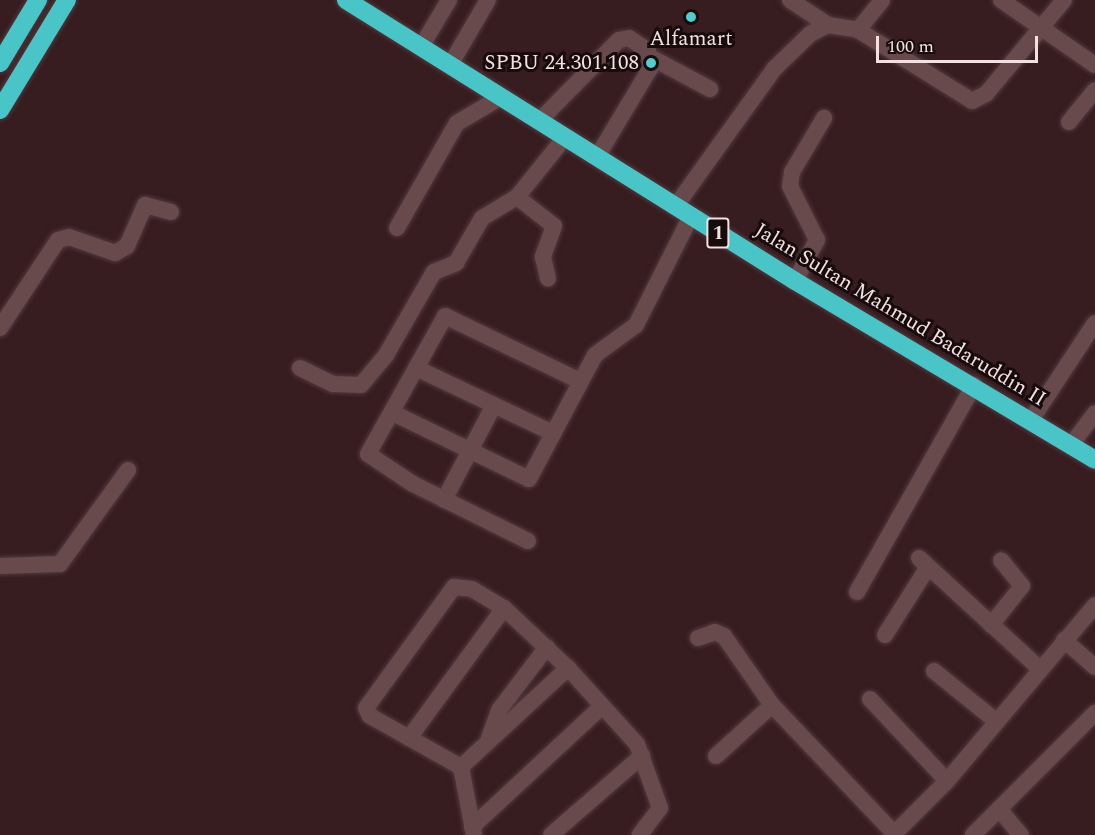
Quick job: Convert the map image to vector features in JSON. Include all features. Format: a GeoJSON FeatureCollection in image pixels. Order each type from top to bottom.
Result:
{"type":"FeatureCollection","features":[{"type":"Feature","properties":{"kind":"highway"},"geometry":{"type":"LineString","coordinates":[[0,63],[38,0]]}},
{"type":"Feature","properties":{"kind":"highway"},"geometry":{"type":"LineString","coordinates":[[0,110],[67,0]]}},
{"type":"Feature","properties":{"kind":"highway","name":"Jalan Sultan Mahmud Badaruddin II"},"geometry":{"type":"LineString","coordinates":[[346,0],[795,281],[974,385],[1095,460]]}},
{"type":"Feature","properties":{"kind":"street"},"geometry":{"type":"LineString","coordinates":[[421,47],[449,0]]}},
{"type":"Feature","properties":{"kind":"street"},"geometry":{"type":"LineString","coordinates":[[450,65],[488,0]]}},
{"type":"Feature","properties":{"kind":"street"},"geometry":{"type":"LineString","coordinates":[[790,0],[828,25],[858,30],[972,101],[986,94],[1037,28],[1064,0]]}},
{"type":"Feature","properties":{"kind":"street"},"geometry":{"type":"LineString","coordinates":[[858,30],[882,0]]}},
{"type":"Feature","properties":{"kind":"street"},"geometry":{"type":"LineString","coordinates":[[1001,0],[1037,28],[1095,65]]}},
{"type":"Feature","properties":{"kind":"street"},"geometry":{"type":"LineString","coordinates":[[675,207],[774,69],[810,34],[828,25]]}},
{"type":"Feature","properties":{"kind":"street"},"geometry":{"type":"LineString","coordinates":[[539,121],[619,40],[629,38],[652,58],[710,89]]}},
{"type":"Feature","properties":{"kind":"street"},"geometry":{"type":"LineString","coordinates":[[597,157],[652,58]]}},
{"type":"Feature","properties":{"kind":"street"},"geometry":{"type":"LineString","coordinates":[[1069,122],[1095,90]]}},
{"type":"Feature","properties":{"kind":"street"},"geometry":{"type":"LineString","coordinates":[[397,228],[458,123],[501,97]]}},
{"type":"Feature","properties":{"kind":"street"},"geometry":{"type":"LineString","coordinates":[[795,281],[817,240],[790,186],[792,172],[824,118]]}},
{"type":"Feature","properties":{"kind":"street"},"geometry":{"type":"LineString","coordinates":[[300,368],[333,384],[361,385],[386,356],[434,272],[456,263],[482,218],[517,197],[565,137]]}},
{"type":"Feature","properties":{"kind":"street"},"geometry":{"type":"LineString","coordinates":[[517,197],[554,226],[543,257],[548,278]]}},
{"type":"Feature","properties":{"kind":"street"},"geometry":{"type":"LineString","coordinates":[[0,328],[58,240],[69,237],[115,253],[127,246],[145,205],[171,212]]}},
{"type":"Feature","properties":{"kind":"street"},"geometry":{"type":"LineString","coordinates":[[393,413],[469,453],[529,479],[578,380],[601,348],[636,325],[691,216]]}},
{"type":"Feature","properties":{"kind":"street"},"geometry":{"type":"LineString","coordinates":[[528,541],[444,500],[369,458],[445,316],[578,380]]}},
{"type":"Feature","properties":{"kind":"street"},"geometry":{"type":"LineString","coordinates":[[1031,420],[1095,323]]}},
{"type":"Feature","properties":{"kind":"street"},"geometry":{"type":"LineString","coordinates":[[416,368],[553,433]]}},
{"type":"Feature","properties":{"kind":"street"},"geometry":{"type":"LineString","coordinates":[[858,592],[974,385]]}},
{"type":"Feature","properties":{"kind":"street"},"geometry":{"type":"LineString","coordinates":[[444,500],[494,405]]}},
{"type":"Feature","properties":{"kind":"street"},"geometry":{"type":"LineString","coordinates":[[1071,445],[1095,413]]}},
{"type":"Feature","properties":{"kind":"street"},"geometry":{"type":"LineString","coordinates":[[0,566],[60,564],[128,470]]}},
{"type":"Feature","properties":{"kind":"street"},"geometry":{"type":"LineString","coordinates":[[991,625],[1022,586],[1001,560]]}},
{"type":"Feature","properties":{"kind":"street"},"geometry":{"type":"LineString","coordinates":[[885,635],[923,562],[1040,669]]}},
{"type":"Feature","properties":{"kind":"street"},"geometry":{"type":"LineString","coordinates":[[461,767],[370,716],[366,708],[372,694],[454,587],[472,589],[504,609],[547,647],[602,706],[642,756],[658,793],[660,808],[650,832]]}},
{"type":"Feature","properties":{"kind":"street"},"geometry":{"type":"LineString","coordinates":[[698,638],[715,632],[724,636],[772,705],[854,785],[894,834],[947,781],[1095,605]]}},
{"type":"Feature","properties":{"kind":"street"},"geometry":{"type":"LineString","coordinates":[[409,738],[504,609]]}},
{"type":"Feature","properties":{"kind":"street"},"geometry":{"type":"LineString","coordinates":[[1064,640],[1095,667]]}},
{"type":"Feature","properties":{"kind":"street"},"geometry":{"type":"LineString","coordinates":[[489,738],[499,710],[547,647]]}},
{"type":"Feature","properties":{"kind":"street"},"geometry":{"type":"LineString","coordinates":[[461,767],[489,738],[568,668]]}},
{"type":"Feature","properties":{"kind":"street"},"geometry":{"type":"LineString","coordinates":[[934,671],[996,721]]}},
{"type":"Feature","properties":{"kind":"street"},"geometry":{"type":"LineString","coordinates":[[870,699],[947,781]]}},
{"type":"Feature","properties":{"kind":"street"},"geometry":{"type":"LineString","coordinates":[[716,756],[772,705]]}},
{"type":"Feature","properties":{"kind":"street"},"geometry":{"type":"LineString","coordinates":[[473,831],[602,706]]}},
{"type":"Feature","properties":{"kind":"street"},"geometry":{"type":"LineString","coordinates":[[973,835],[1095,713]]}},
{"type":"Feature","properties":{"kind":"street"},"geometry":{"type":"LineString","coordinates":[[551,835],[642,756]]}},
{"type":"Feature","properties":{"kind":"street"},"geometry":{"type":"LineString","coordinates":[[461,767],[473,831]]}},
{"type":"Feature","properties":{"kind":"street"},"geometry":{"type":"LineString","coordinates":[[999,809],[1021,835]]}},
{"type":"Feature","properties":{"kind":"place","name":"Alfamart"},"geometry":{"type":"Point","coordinates":[691,17]}},
{"type":"Feature","properties":{"kind":"place","name":"SPBU 24.301.108"},"geometry":{"type":"Point","coordinates":[651,63]}}]}
